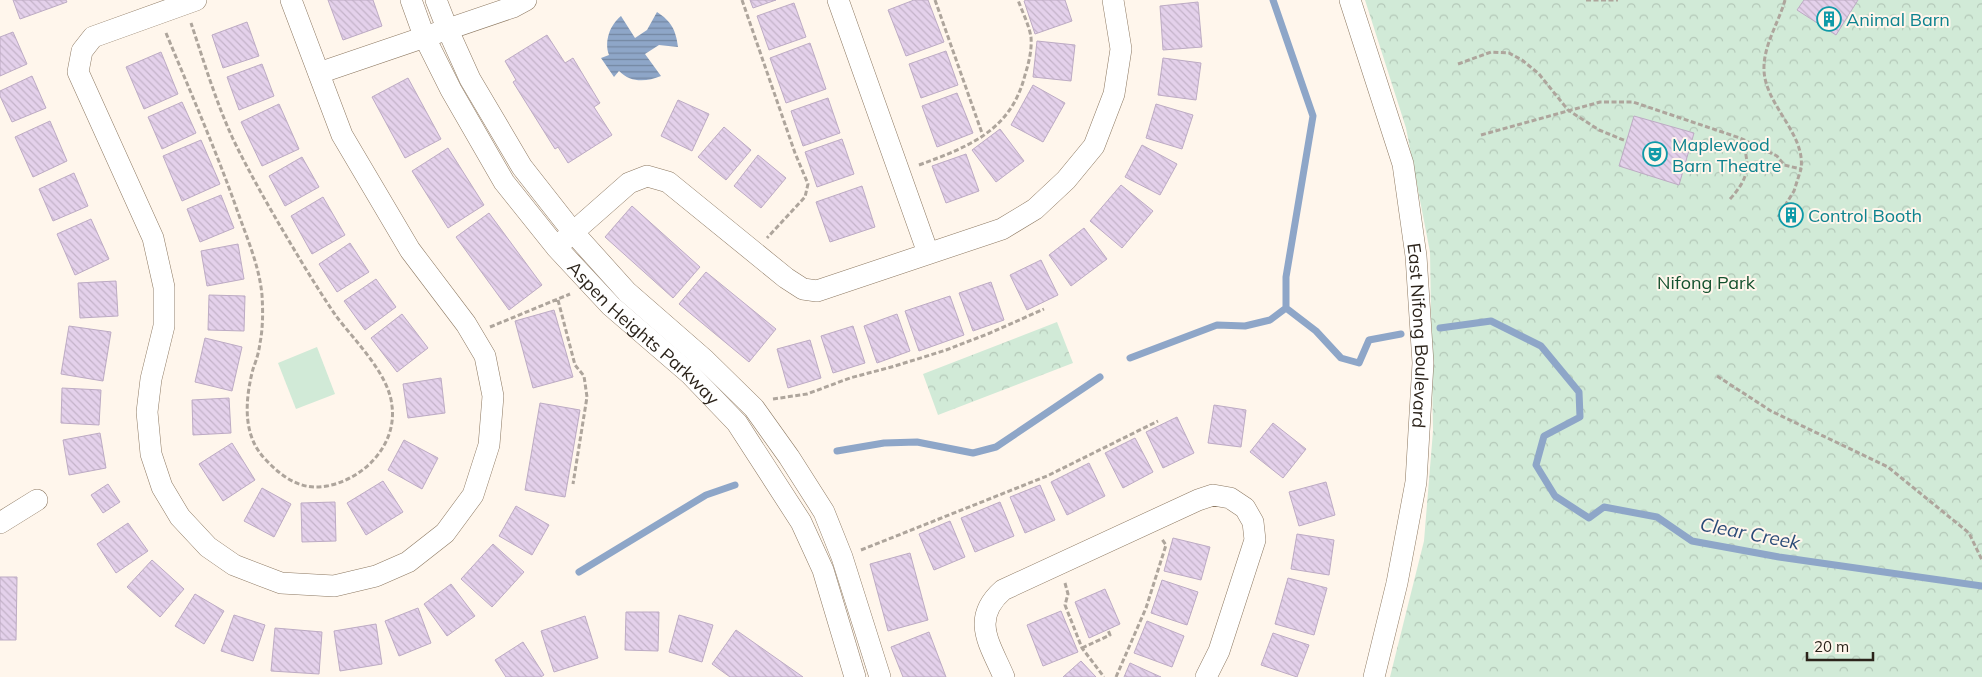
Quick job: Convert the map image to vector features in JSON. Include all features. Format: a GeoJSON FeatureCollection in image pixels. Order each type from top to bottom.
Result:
{"type":"FeatureCollection","features":[{"type":"Feature","properties":{"kind":"street"},"geometry":{"type":"LineString","coordinates":[[190,2],[93,37],[82,50],[78,72],[153,238],[164,287],[164,326],[151,379],[147,412],[151,454],[162,487],[180,517],[208,547],[234,565],[281,583],[334,586],[376,576],[408,562],[445,533],[472,495],[489,445],[493,396],[485,356],[473,336],[405,242],[342,135],[291,0]]}},
{"type":"Feature","properties":{"kind":"street","name":"Aspen Heights Parkway"},"geometry":{"type":"LineString","coordinates":[[411,0],[424,36],[451,90],[504,182],[556,247],[611,306],[690,374],[737,423],[801,522],[823,570],[855,677]]}},
{"type":"Feature","properties":{"kind":"street","name":"Aspen Heights Parkway"},"geometry":{"type":"LineString","coordinates":[[436,0],[470,79],[522,167],[573,232],[627,292],[706,360],[754,408],[789,457],[824,512],[842,557],[880,677]]}},
{"type":"Feature","properties":{"kind":"street"},"geometry":{"type":"LineString","coordinates":[[319,73],[513,7],[526,0]]}},
{"type":"Feature","properties":{"kind":"street"},"geometry":{"type":"LineString","coordinates":[[838,0],[928,253]]}},
{"type":"Feature","properties":{"kind":"street"},"geometry":{"type":"LineString","coordinates":[[556,247],[629,183],[647,176],[668,182],[794,284],[803,289],[817,291],[1002,229],[1035,209],[1066,180],[1094,146],[1114,94],[1121,49],[1113,0]]}},
{"type":"Feature","properties":{"kind":"street","name":"East Nifong Boulevard"},"geometry":{"type":"LineString","coordinates":[[1350,0],[1403,164],[1416,256],[1423,363],[1416,482],[1397,583],[1374,677]]}},
{"type":"Feature","properties":{"kind":"street"},"geometry":{"type":"LineString","coordinates":[[1004,677],[984,631],[985,613],[992,600],[1003,590],[1198,500],[1213,495],[1230,498],[1245,508],[1253,522],[1255,540],[1219,651],[1206,677]]}},
{"type":"Feature","properties":{"kind":"street"},"geometry":{"type":"LineString","coordinates":[[0,523],[37,500]]}},
{"type":"Feature","properties":{"kind":"path"},"geometry":{"type":"LineString","coordinates":[[742,0],[795,153],[808,184],[805,197],[754,252]]}},
{"type":"Feature","properties":{"kind":"path"},"geometry":{"type":"LineString","coordinates":[[935,0],[984,136]]}},
{"type":"Feature","properties":{"kind":"path"},"geometry":{"type":"LineString","coordinates":[[900,173],[963,148],[984,136],[1010,110],[1022,89],[1030,56],[1031,36],[1018,0]]}},
{"type":"Feature","properties":{"kind":"path"},"geometry":{"type":"LineString","coordinates":[[1586,0],[1618,0]]}},
{"type":"Feature","properties":{"kind":"path"},"geometry":{"type":"LineString","coordinates":[[1778,218],[1794,191],[1801,169],[1802,158],[1798,144],[1771,95],[1765,80],[1766,51],[1785,0]]}},
{"type":"Feature","properties":{"kind":"path"},"geometry":{"type":"LineString","coordinates":[[158,14],[217,154],[258,268],[262,295],[262,324],[260,346],[248,395],[247,415],[250,436],[258,452],[274,469],[300,486],[327,486],[343,481],[374,461],[382,451],[393,421],[388,387],[335,313],[282,229],[234,140],[216,99],[190,2]]}},
{"type":"Feature","properties":{"kind":"path"},"geometry":{"type":"LineString","coordinates":[[1458,64],[1491,52],[1509,53],[1522,60],[1539,74],[1568,110],[1600,130],[1626,141]]}},
{"type":"Feature","properties":{"kind":"path"},"geometry":{"type":"LineString","coordinates":[[1481,135],[1600,102],[1633,102],[1740,138],[1777,156],[1784,165],[1801,169]]}},
{"type":"Feature","properties":{"kind":"path"},"geometry":{"type":"LineString","coordinates":[[1730,199],[1741,186],[1748,163],[1740,138]]}},
{"type":"Feature","properties":{"kind":"path"},"geometry":{"type":"LineString","coordinates":[[473,336],[500,322],[592,286]]}},
{"type":"Feature","properties":{"kind":"path"},"geometry":{"type":"LineString","coordinates":[[558,300],[575,365],[584,376],[587,397],[573,484]]}},
{"type":"Feature","properties":{"kind":"path"},"geometry":{"type":"LineString","coordinates":[[754,408],[774,399],[807,394],[850,378],[946,350],[990,334],[1044,309]]}},
{"type":"Feature","properties":{"kind":"path"},"geometry":{"type":"LineString","coordinates":[[1716,376],[1771,411],[1888,467],[1969,533],[1982,560]]}},
{"type":"Feature","properties":{"kind":"path"},"geometry":{"type":"LineString","coordinates":[[842,557],[1047,476],[1158,421]]}},
{"type":"Feature","properties":{"kind":"path"},"geometry":{"type":"LineString","coordinates":[[1116,677],[1146,608],[1166,545],[1150,522]]}},
{"type":"Feature","properties":{"kind":"path"},"geometry":{"type":"LineString","coordinates":[[1061,563],[1068,594],[1065,605],[1082,648],[1104,677]]}},
{"type":"Feature","properties":{"kind":"path"},"geometry":{"type":"LineString","coordinates":[[1082,648],[1110,635],[1108,630]]}},
{"type":"Feature","properties":{"kind":"green space","name":"Nifong Park"},"geometry":{"type":"Polygon","coordinates":[[[1365,0],[1982,0],[1982,677],[1390,677],[1424,541],[1433,431],[1430,252],[1406,128],[1365,0]]]}},
{"type":"Feature","properties":{"kind":"green space"},"geometry":{"type":"Polygon","coordinates":[[[1057,322],[1073,363],[938,415],[923,374],[1057,322]]]}},
{"type":"Feature","properties":{"kind":"green space"},"geometry":{"type":"Polygon","coordinates":[[[317,347],[335,394],[296,409],[278,363],[317,347]]]}},
{"type":"Feature","properties":{"kind":"water"},"geometry":{"type":"Polygon","coordinates":[[[657,12],[672,26],[678,47],[659,45],[645,54],[661,76],[639,80],[629,78],[619,71],[614,77],[601,58],[609,55],[607,44],[614,24],[621,16],[635,38],[647,30],[657,12]]]}},
{"type":"Feature","properties":{"kind":"building"},"geometry":{"type":"Polygon","coordinates":[[[13,0],[66,0],[67,2],[20,19],[13,0]]]}},
{"type":"Feature","properties":{"kind":"building"},"geometry":{"type":"Polygon","coordinates":[[[328,0],[373,0],[382,26],[343,40],[328,0]]]}},
{"type":"Feature","properties":{"kind":"building"},"geometry":{"type":"Polygon","coordinates":[[[750,0],[776,0],[753,8],[750,0]]]}},
{"type":"Feature","properties":{"kind":"building"},"geometry":{"type":"Polygon","coordinates":[[[914,0],[928,0],[944,42],[906,56],[888,10],[914,0]]]}},
{"type":"Feature","properties":{"kind":"building"},"geometry":{"type":"Polygon","coordinates":[[[1065,0],[1072,21],[1035,34],[1024,1],[1065,0]]]}},
{"type":"Feature","properties":{"kind":"building","name":"Animal Barn"},"geometry":{"type":"Polygon","coordinates":[[[1804,0],[1858,0],[1836,35],[1797,10],[1804,0]]]}},
{"type":"Feature","properties":{"kind":"building"},"geometry":{"type":"Polygon","coordinates":[[[1198,2],[1202,47],[1163,50],[1160,6],[1198,2]]]}},
{"type":"Feature","properties":{"kind":"building"},"geometry":{"type":"Polygon","coordinates":[[[794,3],[806,37],[769,50],[757,16],[794,3]]]}},
{"type":"Feature","properties":{"kind":"building"},"geometry":{"type":"Polygon","coordinates":[[[247,22],[259,56],[223,68],[212,35],[247,22]]]}},
{"type":"Feature","properties":{"kind":"building"},"geometry":{"type":"Polygon","coordinates":[[[13,32],[27,64],[0,76],[0,37],[13,32]]]}},
{"type":"Feature","properties":{"kind":"building"},"geometry":{"type":"Polygon","coordinates":[[[547,35],[565,63],[573,58],[600,103],[594,107],[612,135],[568,163],[558,147],[555,149],[513,82],[516,80],[505,61],[547,35]]]}},
{"type":"Feature","properties":{"kind":"building"},"geometry":{"type":"Polygon","coordinates":[[[1037,41],[1075,45],[1071,81],[1033,77],[1037,41]]]}},
{"type":"Feature","properties":{"kind":"building"},"geometry":{"type":"Polygon","coordinates":[[[810,43],[826,89],[786,103],[770,58],[810,43]]]}},
{"type":"Feature","properties":{"kind":"building"},"geometry":{"type":"Polygon","coordinates":[[[946,51],[958,85],[921,98],[909,64],[946,51]]]}},
{"type":"Feature","properties":{"kind":"building"},"geometry":{"type":"Polygon","coordinates":[[[161,52],[178,94],[144,109],[126,67],[161,52]]]}},
{"type":"Feature","properties":{"kind":"building"},"geometry":{"type":"Polygon","coordinates":[[[1163,58],[1201,63],[1196,100],[1158,95],[1163,58]]]}},
{"type":"Feature","properties":{"kind":"building"},"geometry":{"type":"Polygon","coordinates":[[[262,64],[274,96],[239,110],[227,77],[262,64]]]}},
{"type":"Feature","properties":{"kind":"building"},"geometry":{"type":"Polygon","coordinates":[[[32,76],[46,108],[12,122],[0,96],[0,91],[32,76]]]}},
{"type":"Feature","properties":{"kind":"building"},"geometry":{"type":"Polygon","coordinates":[[[408,78],[441,139],[405,158],[372,97],[408,78]]]}},
{"type":"Feature","properties":{"kind":"building"},"geometry":{"type":"Polygon","coordinates":[[[1033,85],[1065,103],[1043,142],[1011,125],[1033,85]]]}},
{"type":"Feature","properties":{"kind":"building"},"geometry":{"type":"Polygon","coordinates":[[[957,93],[973,133],[937,147],[922,106],[957,93]]]}},
{"type":"Feature","properties":{"kind":"building"},"geometry":{"type":"Polygon","coordinates":[[[828,98],[840,133],[803,146],[791,111],[828,98]]]}},
{"type":"Feature","properties":{"kind":"building"},"geometry":{"type":"Polygon","coordinates":[[[678,100],[709,114],[692,151],[661,136],[678,100]]]}},
{"type":"Feature","properties":{"kind":"building"},"geometry":{"type":"Polygon","coordinates":[[[182,102],[196,133],[162,149],[148,117],[182,102]]]}},
{"type":"Feature","properties":{"kind":"building"},"geometry":{"type":"Polygon","coordinates":[[[279,104],[299,149],[262,166],[241,122],[279,104]]]}},
{"type":"Feature","properties":{"kind":"building"},"geometry":{"type":"Polygon","coordinates":[[[1156,104],[1193,115],[1182,149],[1146,138],[1156,104]]]}},
{"type":"Feature","properties":{"kind":"building","name":"Maplewood Barn Theatre"},"geometry":{"type":"Polygon","coordinates":[[[1634,116],[1694,133],[1679,185],[1619,166],[1634,116]]]}},
{"type":"Feature","properties":{"kind":"building"},"geometry":{"type":"Polygon","coordinates":[[[50,121],[67,161],[33,177],[15,137],[50,121]]]}},
{"type":"Feature","properties":{"kind":"building"},"geometry":{"type":"Polygon","coordinates":[[[724,127],[751,150],[726,180],[698,157],[724,127]]]}},
{"type":"Feature","properties":{"kind":"building"},"geometry":{"type":"Polygon","coordinates":[[[1000,129],[1024,161],[996,182],[972,150],[1000,129]]]}},
{"type":"Feature","properties":{"kind":"building"},"geometry":{"type":"Polygon","coordinates":[[[842,139],[854,174],[817,187],[805,152],[842,139]]]}},
{"type":"Feature","properties":{"kind":"building"},"geometry":{"type":"Polygon","coordinates":[[[201,140],[220,184],[182,201],[163,156],[201,140]]]}},
{"type":"Feature","properties":{"kind":"building"},"geometry":{"type":"Polygon","coordinates":[[[1142,145],[1177,164],[1160,195],[1125,177],[1142,145]]]}},
{"type":"Feature","properties":{"kind":"building"},"geometry":{"type":"Polygon","coordinates":[[[448,148],[484,205],[448,228],[412,171],[448,148]]]}},
{"type":"Feature","properties":{"kind":"building"},"geometry":{"type":"Polygon","coordinates":[[[966,154],[979,191],[946,203],[932,166],[966,154]]]}},
{"type":"Feature","properties":{"kind":"building"},"geometry":{"type":"Polygon","coordinates":[[[758,155],[786,178],[761,208],[734,186],[758,155]]]}},
{"type":"Feature","properties":{"kind":"building"},"geometry":{"type":"Polygon","coordinates":[[[302,157],[319,187],[285,206],[269,176],[302,157]]]}},
{"type":"Feature","properties":{"kind":"building"},"geometry":{"type":"Polygon","coordinates":[[[74,173],[88,206],[53,221],[39,189],[74,173]]]}},
{"type":"Feature","properties":{"kind":"building"},"geometry":{"type":"Polygon","coordinates":[[[1121,185],[1153,211],[1122,248],[1090,221],[1121,185]]]}},
{"type":"Feature","properties":{"kind":"building"},"geometry":{"type":"Polygon","coordinates":[[[862,186],[875,227],[830,242],[816,202],[862,186]]]}},
{"type":"Feature","properties":{"kind":"building"},"geometry":{"type":"Polygon","coordinates":[[[221,195],[234,228],[200,242],[187,209],[221,195]]]}},
{"type":"Feature","properties":{"kind":"building"},"geometry":{"type":"Polygon","coordinates":[[[323,197],[345,235],[312,254],[291,216],[323,197]]]}},
{"type":"Feature","properties":{"kind":"building","name":"Control Booth"},"geometry":{"type":"Polygon","coordinates":[[[1789,204],[1802,212],[1792,226],[1780,218],[1789,204]]]}},
{"type":"Feature","properties":{"kind":"building"},"geometry":{"type":"Polygon","coordinates":[[[632,206],[700,267],[673,298],[605,237],[632,206]]]}},
{"type":"Feature","properties":{"kind":"building"},"geometry":{"type":"Polygon","coordinates":[[[489,213],[542,285],[509,310],[456,237],[489,213]]]}},
{"type":"Feature","properties":{"kind":"building"},"geometry":{"type":"Polygon","coordinates":[[[91,219],[109,259],[75,275],[57,234],[91,219]]]}},
{"type":"Feature","properties":{"kind":"building"},"geometry":{"type":"Polygon","coordinates":[[[1084,228],[1107,259],[1071,286],[1049,255],[1084,228]]]}},
{"type":"Feature","properties":{"kind":"building"},"geometry":{"type":"Polygon","coordinates":[[[350,243],[369,272],[337,292],[319,264],[350,243]]]}},
{"type":"Feature","properties":{"kind":"building"},"geometry":{"type":"Polygon","coordinates":[[[238,244],[244,279],[207,286],[201,251],[238,244]]]}},
{"type":"Feature","properties":{"kind":"building"},"geometry":{"type":"Polygon","coordinates":[[[1041,260],[1058,295],[1027,310],[1010,275],[1041,260]]]}},
{"type":"Feature","properties":{"kind":"building"},"geometry":{"type":"Polygon","coordinates":[[[706,272],[776,329],[749,362],[679,304],[706,272]]]}},
{"type":"Feature","properties":{"kind":"building"},"geometry":{"type":"Polygon","coordinates":[[[376,279],[396,307],[365,330],[344,301],[376,279]]]}},
{"type":"Feature","properties":{"kind":"building"},"geometry":{"type":"Polygon","coordinates":[[[116,281],[118,316],[80,318],[78,283],[116,281]]]}},
{"type":"Feature","properties":{"kind":"building"},"geometry":{"type":"Polygon","coordinates":[[[991,282],[1004,320],[973,331],[959,293],[991,282]]]}},
{"type":"Feature","properties":{"kind":"building"},"geometry":{"type":"Polygon","coordinates":[[[209,295],[245,296],[244,331],[208,330],[209,295]]]}},
{"type":"Feature","properties":{"kind":"building"},"geometry":{"type":"Polygon","coordinates":[[[950,296],[964,335],[919,351],[905,311],[950,296]]]}},
{"type":"Feature","properties":{"kind":"building"},"geometry":{"type":"Polygon","coordinates":[[[554,310],[573,377],[533,388],[515,321],[554,310]]]}},
{"type":"Feature","properties":{"kind":"building"},"geometry":{"type":"Polygon","coordinates":[[[402,314],[428,348],[397,372],[371,338],[402,314]]]}},
{"type":"Feature","properties":{"kind":"building"},"geometry":{"type":"Polygon","coordinates":[[[897,314],[910,351],[877,363],[864,326],[897,314]]]}},
{"type":"Feature","properties":{"kind":"building"},"geometry":{"type":"Polygon","coordinates":[[[69,326],[111,332],[103,381],[61,374],[69,326]]]}},
{"type":"Feature","properties":{"kind":"building"},"geometry":{"type":"Polygon","coordinates":[[[853,326],[865,363],[833,373],[821,336],[853,326]]]}},
{"type":"Feature","properties":{"kind":"building"},"geometry":{"type":"Polygon","coordinates":[[[205,338],[242,347],[232,391],[195,382],[205,338]]]}},
{"type":"Feature","properties":{"kind":"building"},"geometry":{"type":"Polygon","coordinates":[[[810,340],[821,378],[788,388],[777,349],[810,340]]]}},
{"type":"Feature","properties":{"kind":"building"},"geometry":{"type":"Polygon","coordinates":[[[441,378],[445,413],[408,418],[403,384],[441,378]]]}},
{"type":"Feature","properties":{"kind":"building"},"geometry":{"type":"Polygon","coordinates":[[[62,388],[101,390],[99,425],[61,423],[62,388]]]}},
{"type":"Feature","properties":{"kind":"building"},"geometry":{"type":"Polygon","coordinates":[[[229,398],[231,433],[193,435],[192,400],[229,398]]]}},
{"type":"Feature","properties":{"kind":"building"},"geometry":{"type":"Polygon","coordinates":[[[540,403],[580,410],[565,497],[525,490],[540,403]]]}},
{"type":"Feature","properties":{"kind":"building"},"geometry":{"type":"Polygon","coordinates":[[[1214,405],[1246,410],[1241,447],[1208,443],[1214,405]]]}},
{"type":"Feature","properties":{"kind":"building"},"geometry":{"type":"Polygon","coordinates":[[[1177,417],[1194,453],[1163,468],[1146,432],[1177,417]]]}},
{"type":"Feature","properties":{"kind":"building"},"geometry":{"type":"Polygon","coordinates":[[[1273,423],[1306,449],[1283,478],[1250,452],[1273,423]]]}},
{"type":"Feature","properties":{"kind":"building"},"geometry":{"type":"Polygon","coordinates":[[[100,433],[106,468],[69,475],[63,440],[100,433]]]}},
{"type":"Feature","properties":{"kind":"building"},"geometry":{"type":"Polygon","coordinates":[[[1135,438],[1153,472],[1123,488],[1105,453],[1135,438]]]}},
{"type":"Feature","properties":{"kind":"building"},"geometry":{"type":"Polygon","coordinates":[[[404,440],[438,458],[422,489],[388,470],[404,440]]]}},
{"type":"Feature","properties":{"kind":"building"},"geometry":{"type":"Polygon","coordinates":[[[232,443],[255,480],[223,501],[199,464],[232,443]]]}},
{"type":"Feature","properties":{"kind":"building"},"geometry":{"type":"Polygon","coordinates":[[[1089,463],[1105,496],[1067,515],[1051,482],[1089,463]]]}},
{"type":"Feature","properties":{"kind":"building"},"geometry":{"type":"Polygon","coordinates":[[[383,481],[403,512],[366,535],[347,503],[383,481]]]}},
{"type":"Feature","properties":{"kind":"building"},"geometry":{"type":"Polygon","coordinates":[[[1326,482],[1335,515],[1299,526],[1289,492],[1326,482]]]}},
{"type":"Feature","properties":{"kind":"building"},"geometry":{"type":"Polygon","coordinates":[[[108,484],[120,502],[103,513],[91,495],[108,484]]]}},
{"type":"Feature","properties":{"kind":"building"},"geometry":{"type":"Polygon","coordinates":[[[1040,485],[1055,520],[1025,533],[1010,497],[1040,485]]]}},
{"type":"Feature","properties":{"kind":"building"},"geometry":{"type":"Polygon","coordinates":[[[262,488],[291,504],[274,537],[244,521],[262,488]]]}},
{"type":"Feature","properties":{"kind":"building"},"geometry":{"type":"Polygon","coordinates":[[[335,502],[336,541],[302,542],[301,503],[335,502]]]}},
{"type":"Feature","properties":{"kind":"building"},"geometry":{"type":"Polygon","coordinates":[[[1000,502],[1014,536],[975,552],[961,518],[1000,502]]]}},
{"type":"Feature","properties":{"kind":"building"},"geometry":{"type":"Polygon","coordinates":[[[516,506],[549,525],[532,555],[499,536],[516,506]]]}},
{"type":"Feature","properties":{"kind":"building"},"geometry":{"type":"Polygon","coordinates":[[[950,521],[965,557],[934,570],[919,534],[950,521]]]}},
{"type":"Feature","properties":{"kind":"building"},"geometry":{"type":"Polygon","coordinates":[[[128,523],[148,551],[116,573],[97,544],[128,523]]]}},
{"type":"Feature","properties":{"kind":"building"},"geometry":{"type":"Polygon","coordinates":[[[1297,534],[1334,540],[1329,575],[1291,569],[1297,534]]]}},
{"type":"Feature","properties":{"kind":"building"},"geometry":{"type":"Polygon","coordinates":[[[1173,538],[1210,547],[1201,580],[1164,571],[1173,538]]]}},
{"type":"Feature","properties":{"kind":"building"},"geometry":{"type":"Polygon","coordinates":[[[493,544],[524,572],[492,607],[461,579],[493,544]]]}},
{"type":"Feature","properties":{"kind":"building"},"geometry":{"type":"Polygon","coordinates":[[[910,553],[928,620],[888,631],[870,564],[910,553]]]}},
{"type":"Feature","properties":{"kind":"building"},"geometry":{"type":"Polygon","coordinates":[[[152,560],[184,589],[160,617],[127,587],[152,560]]]}},
{"type":"Feature","properties":{"kind":"building"},"geometry":{"type":"Polygon","coordinates":[[[0,577],[17,577],[16,640],[0,640],[0,577]]]}},
{"type":"Feature","properties":{"kind":"building"},"geometry":{"type":"Polygon","coordinates":[[[1288,578],[1327,588],[1314,635],[1275,624],[1288,578]]]}},
{"type":"Feature","properties":{"kind":"building"},"geometry":{"type":"Polygon","coordinates":[[[1162,580],[1198,592],[1187,625],[1151,613],[1162,580]]]}},
{"type":"Feature","properties":{"kind":"building"},"geometry":{"type":"Polygon","coordinates":[[[451,584],[475,616],[447,636],[424,604],[451,584]]]}},
{"type":"Feature","properties":{"kind":"building"},"geometry":{"type":"Polygon","coordinates":[[[1105,589],[1120,624],[1089,638],[1075,602],[1105,589]]]}},
{"type":"Feature","properties":{"kind":"building"},"geometry":{"type":"Polygon","coordinates":[[[195,594],[224,611],[204,644],[175,626],[195,594]]]}},
{"type":"Feature","properties":{"kind":"building"},"geometry":{"type":"Polygon","coordinates":[[[418,608],[431,643],[399,656],[385,621],[418,608]]]}},
{"type":"Feature","properties":{"kind":"building"},"geometry":{"type":"Polygon","coordinates":[[[1061,611],[1078,652],[1043,666],[1027,625],[1061,611]]]}},
{"type":"Feature","properties":{"kind":"building"},"geometry":{"type":"Polygon","coordinates":[[[626,612],[659,612],[658,651],[625,650],[626,612]]]}},
{"type":"Feature","properties":{"kind":"building"},"geometry":{"type":"Polygon","coordinates":[[[234,615],[265,625],[253,661],[221,651],[234,615]]]}},
{"type":"Feature","properties":{"kind":"building"},"geometry":{"type":"Polygon","coordinates":[[[679,615],[713,625],[702,662],[669,652],[679,615]]]}},
{"type":"Feature","properties":{"kind":"building"},"geometry":{"type":"Polygon","coordinates":[[[585,616],[598,658],[554,672],[541,631],[585,616]]]}},
{"type":"Feature","properties":{"kind":"building"},"geometry":{"type":"Polygon","coordinates":[[[1147,621],[1184,636],[1172,667],[1134,653],[1147,621]]]}},
{"type":"Feature","properties":{"kind":"building"},"geometry":{"type":"Polygon","coordinates":[[[376,624],[382,664],[340,671],[334,631],[376,624]]]}},
{"type":"Feature","properties":{"kind":"building"},"geometry":{"type":"Polygon","coordinates":[[[275,628],[322,632],[319,674],[271,671],[275,628]]]}},
{"type":"Feature","properties":{"kind":"building"},"geometry":{"type":"Polygon","coordinates":[[[736,630],[803,677],[730,677],[712,664],[736,630]]]}},
{"type":"Feature","properties":{"kind":"building"},"geometry":{"type":"Polygon","coordinates":[[[929,632],[946,677],[903,677],[891,647],[929,632]]]}},
{"type":"Feature","properties":{"kind":"building"},"geometry":{"type":"Polygon","coordinates":[[[1273,633],[1309,645],[1297,677],[1261,665],[1273,633]]]}},
{"type":"Feature","properties":{"kind":"building"},"geometry":{"type":"Polygon","coordinates":[[[523,642],[544,675],[541,677],[506,677],[495,660],[523,642]]]}},
{"type":"Feature","properties":{"kind":"building"},"geometry":{"type":"Polygon","coordinates":[[[1081,661],[1096,677],[1063,677],[1081,661]]]}},
{"type":"Feature","properties":{"kind":"building"},"geometry":{"type":"Polygon","coordinates":[[[1130,663],[1161,677],[1124,677],[1130,663]]]}},
{"type":"Feature","properties":{"kind":"waterway"},"geometry":{"type":"LineString","coordinates":[[1273,0],[1313,116],[1286,277],[1286,308],[1316,331],[1341,358],[1359,363],[1369,340],[1401,334]]}},
{"type":"Feature","properties":{"kind":"waterway"},"geometry":{"type":"LineString","coordinates":[[1130,358],[1217,325],[1245,326],[1270,320],[1286,308]]}},
{"type":"Feature","properties":{"kind":"waterway","name":"Clear Creek"},"geometry":{"type":"LineString","coordinates":[[1440,328],[1491,321],[1541,346],[1579,392],[1580,417],[1544,436],[1536,465],[1555,496],[1589,518],[1604,507],[1657,517],[1692,541],[1779,557],[1982,586]]}},
{"type":"Feature","properties":{"kind":"waterway"},"geometry":{"type":"LineString","coordinates":[[837,451],[884,443],[917,442],[973,453],[996,447],[1100,377]]}},
{"type":"Feature","properties":{"kind":"waterway"},"geometry":{"type":"LineString","coordinates":[[579,572],[706,495],[735,485]]}},
{"type":"Feature","properties":{"kind":"place","name":"Animal Barn"},"geometry":{"type":"Point","coordinates":[1829,19]}},
{"type":"Feature","properties":{"kind":"place","name":"Maplewood Barn Theatre"},"geometry":{"type":"Point","coordinates":[1655,154]}},
{"type":"Feature","properties":{"kind":"place","name":"Control Booth"},"geometry":{"type":"Point","coordinates":[1791,215]}}]}
